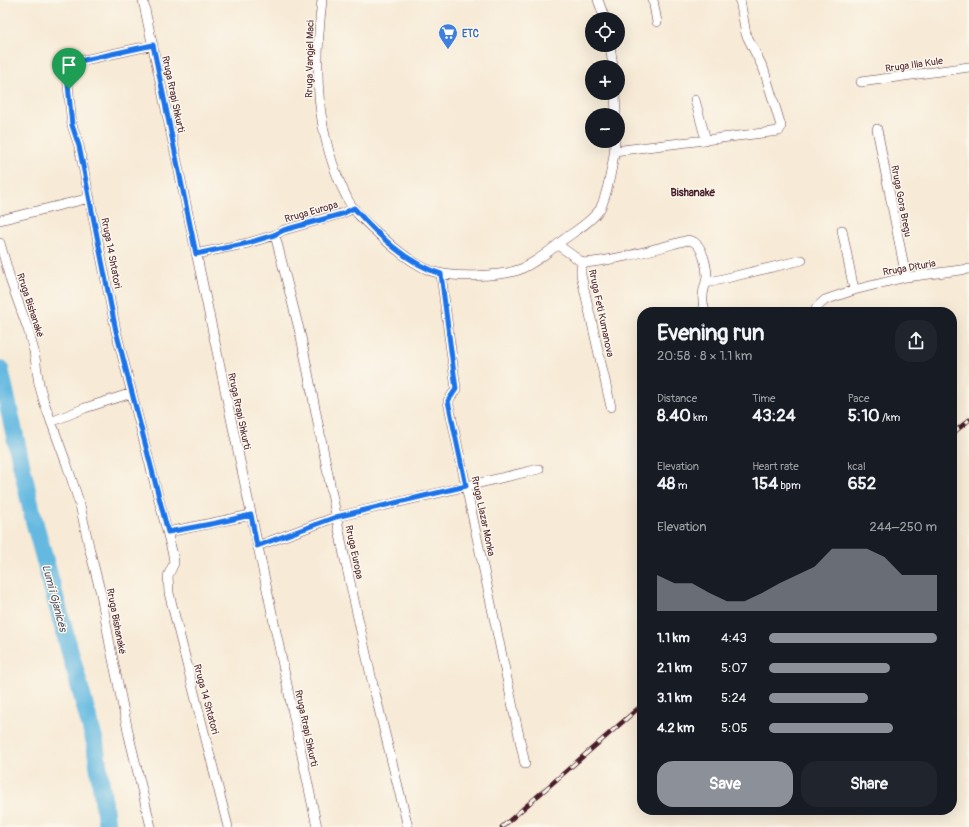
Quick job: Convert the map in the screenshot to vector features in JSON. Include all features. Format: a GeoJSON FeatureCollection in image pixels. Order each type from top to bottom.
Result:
{"type":"FeatureCollection","features":[{"type":"Feature","properties":{"kind":"street","name":"Rruga Rrapi Shkurti"},"geometry":{"type":"LineString","coordinates":[[143,0],[317,827]]}},
{"type":"Feature","properties":{"kind":"street","name":"Rruga Vangjel Maci"},"geometry":{"type":"LineString","coordinates":[[322,0],[318,64],[318,99],[322,125],[334,168],[347,199],[372,228],[394,247],[430,270],[441,274],[484,275],[508,273],[532,263],[588,221],[600,208],[606,192],[615,148]]}},
{"type":"Feature","properties":{"kind":"street"},"geometry":{"type":"LineString","coordinates":[[598,0],[602,12]]}},
{"type":"Feature","properties":{"kind":"street"},"geometry":{"type":"LineString","coordinates":[[653,0],[657,22]]}},
{"type":"Feature","properties":{"kind":"street"},"geometry":{"type":"LineString","coordinates":[[614,151],[777,132],[781,128],[764,70],[746,34],[740,0]]}},
{"type":"Feature","properties":{"kind":"street","name":"Rruga 14 Shtatori"},"geometry":{"type":"LineString","coordinates":[[153,45],[66,64],[72,125],[79,146],[115,325],[173,556],[174,563],[168,576],[168,586],[228,827]]}},
{"type":"Feature","properties":{"kind":"street","name":"Rruga Ilia Kule"},"geometry":{"type":"LineString","coordinates":[[861,82],[969,67]]}},
{"type":"Feature","properties":{"kind":"street"},"geometry":{"type":"LineString","coordinates":[[695,100],[706,140]]}},
{"type":"Feature","properties":{"kind":"street","name":"Rruga Gora Bregu"},"geometry":{"type":"LineString","coordinates":[[877,129],[906,277]]}},
{"type":"Feature","properties":{"kind":"street"},"geometry":{"type":"LineString","coordinates":[[0,220],[90,198]]}},
{"type":"Feature","properties":{"kind":"street","name":"Rruga Europa"},"geometry":{"type":"LineString","coordinates":[[196,254],[248,243],[274,235],[284,230],[342,214],[354,208]]}},
{"type":"Feature","properties":{"kind":"street"},"geometry":{"type":"LineString","coordinates":[[842,230],[854,290]]}},
{"type":"Feature","properties":{"kind":"street","name":"Rruga Europa"},"geometry":{"type":"LineString","coordinates":[[274,235],[300,337],[336,517],[373,685],[408,827]]}},
{"type":"Feature","properties":{"kind":"street","name":"Rruga Feti Kumanova"},"geometry":{"type":"LineString","coordinates":[[611,407],[581,275],[583,263],[622,258],[688,240],[694,242],[700,247],[706,272],[706,283],[702,299],[704,307]]}},
{"type":"Feature","properties":{"kind":"street","name":"Rruga Bishanakë"},"geometry":{"type":"LineString","coordinates":[[0,243],[36,358],[41,392],[82,512],[101,594],[129,736],[151,827]]}},
{"type":"Feature","properties":{"kind":"street"},"geometry":{"type":"LineString","coordinates":[[558,245],[583,263]]}},
{"type":"Feature","properties":{"kind":"street"},"geometry":{"type":"LineString","coordinates":[[706,283],[802,260]]}},
{"type":"Feature","properties":{"kind":"street","name":"Rruga Dituria"},"geometry":{"type":"LineString","coordinates":[[817,307],[825,300],[854,290],[906,277],[969,269]]}},
{"type":"Feature","properties":{"kind":"street","name":"Rruga Llazar Monka"},"geometry":{"type":"LineString","coordinates":[[441,274],[456,389],[448,401],[525,764]]}},
{"type":"Feature","properties":{"kind":"street"},"geometry":{"type":"LineString","coordinates":[[51,422],[85,408],[132,393]]}},
{"type":"Feature","properties":{"kind":"street"},"geometry":{"type":"LineString","coordinates":[[257,546],[336,517],[539,469]]}},
{"type":"Feature","properties":{"kind":"street"},"geometry":{"type":"LineString","coordinates":[[168,532],[251,515]]}},
{"type":"Feature","properties":{"kind":"waterway","name":"Lumi i Gjanicës"},"geometry":{"type":"LineString","coordinates":[[0,369],[33,517],[95,743],[107,827]]}},
{"type":"Feature","properties":{"kind":"railway"},"geometry":{"type":"LineString","coordinates":[[957,430],[969,420]]}},
{"type":"Feature","properties":{"kind":"railway"},"geometry":{"type":"LineString","coordinates":[[502,827],[637,709]]}},
{"type":"Feature","properties":{"kind":"place","name":"ETC"},"geometry":{"type":"Point","coordinates":[448,50]}},
{"type":"Feature","properties":{"kind":"district","name":"Bishanakë"},"geometry":{"type":"Point","coordinates":[693,192]}},
{"type":"Feature","properties":{"kind":"route"},"geometry":{"type":"LineString","coordinates":[[153,45],[196,254],[248,243],[274,235],[284,230],[342,214],[354,208],[372,228],[394,247],[417,263],[441,274],[456,389],[448,401],[466,486],[336,517],[257,546],[251,515],[168,532],[116,331],[79,146],[72,125],[69,89],[66,64],[153,45]]}}]}
